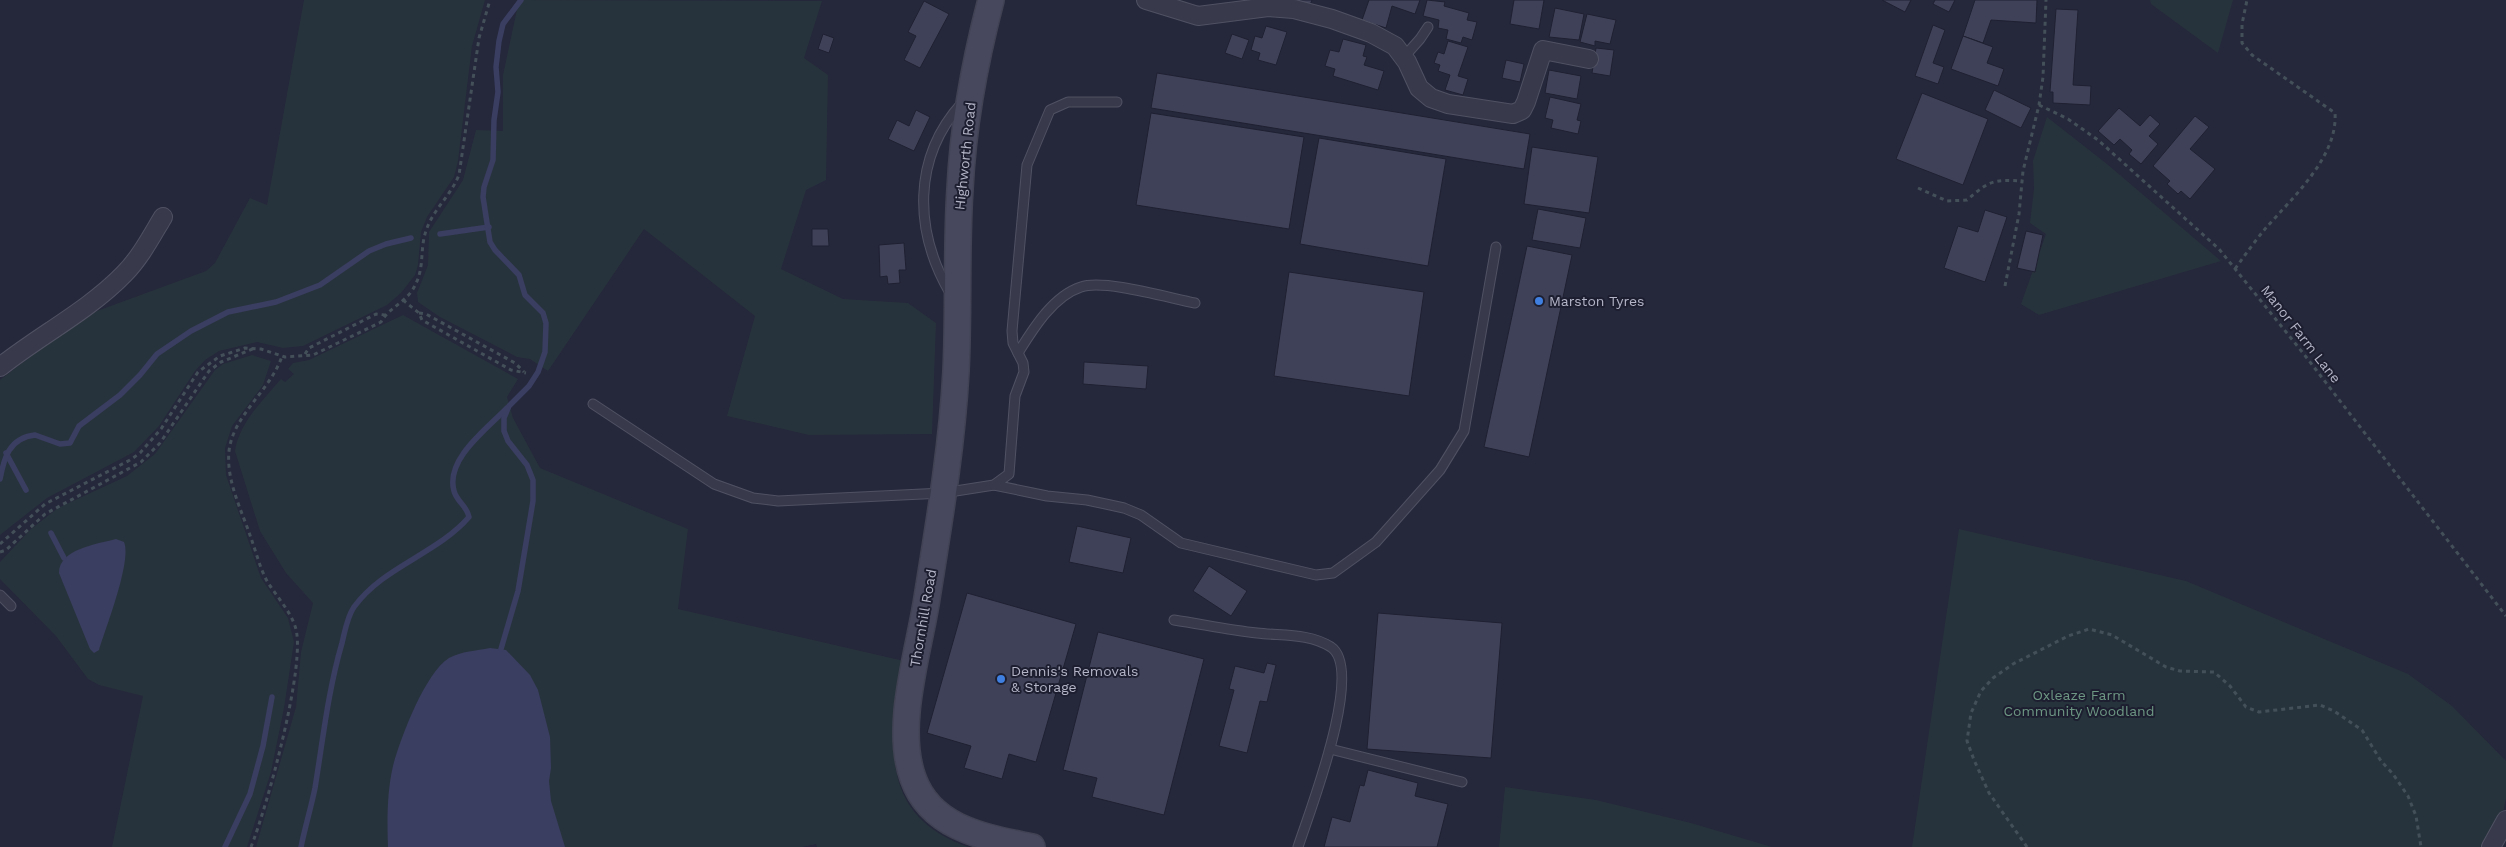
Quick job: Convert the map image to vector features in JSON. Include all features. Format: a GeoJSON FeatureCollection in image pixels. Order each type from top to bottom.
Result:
{"type":"FeatureCollection","features":[{"type":"Feature","properties":{"kind":"street","name":"Highworth Road"},"geometry":{"type":"LineString","coordinates":[[958,310],[960,181],[971,95],[991,0]]}},
{"type":"Feature","properties":{"kind":"street"},"geometry":{"type":"LineString","coordinates":[[1146,0],[1198,16],[1268,7],[1294,9],[1371,32],[1395,46],[1404,57],[1414,82],[1424,94],[1448,104],[1513,114],[1522,110],[1526,102],[1543,50],[1589,59]]}},
{"type":"Feature","properties":{"kind":"street"},"geometry":{"type":"LineString","coordinates":[[0,367],[91,302],[124,274],[142,252],[163,217]]}},
{"type":"Feature","properties":{"kind":"street","name":"Thornhill Road"},"geometry":{"type":"LineString","coordinates":[[958,310],[952,418],[943,493],[927,600],[908,701],[908,743],[912,776],[930,807],[956,826],[993,838],[1032,847]]}},
{"type":"Feature","properties":{"kind":"street"},"geometry":{"type":"LineString","coordinates":[[2491,847],[2506,820]]}},
{"type":"Feature","properties":{"kind":"lane"},"geometry":{"type":"LineString","coordinates":[[1404,57],[1420,39],[1428,26]]}},
{"type":"Feature","properties":{"kind":"lane"},"geometry":{"type":"LineString","coordinates":[[958,310],[937,269],[931,252],[924,216],[925,188],[926,174],[938,138],[946,123],[971,95]]}},
{"type":"Feature","properties":{"kind":"lane"},"geometry":{"type":"LineString","coordinates":[[994,485],[1009,474],[1015,396],[1024,372],[1023,362],[1013,343],[1012,331],[1022,198],[1027,165],[1050,110],[1068,102],[1117,102]]}},
{"type":"Feature","properties":{"kind":"lane"},"geometry":{"type":"LineString","coordinates":[[593,404],[714,484],[753,498],[778,501],[943,493],[994,485],[1047,496],[1087,500],[1124,508],[1141,515],[1181,543],[1316,575],[1333,573],[1376,542],[1440,470],[1464,431],[1496,247]]}},
{"type":"Feature","properties":{"kind":"lane"},"geometry":{"type":"LineString","coordinates":[[1018,353],[1047,313],[1061,298],[1081,287],[1100,285],[1195,303]]}},
{"type":"Feature","properties":{"kind":"lane"},"geometry":{"type":"LineString","coordinates":[[0,595],[11,606]]}},
{"type":"Feature","properties":{"kind":"lane"},"geometry":{"type":"LineString","coordinates":[[1174,620],[1257,633],[1295,635],[1322,642],[1333,648],[1338,654],[1343,668],[1338,717],[1330,749],[1298,847]]}},
{"type":"Feature","properties":{"kind":"lane"},"geometry":{"type":"LineString","coordinates":[[1330,749],[1462,782]]}},
{"type":"Feature","properties":{"kind":"path"},"geometry":{"type":"LineString","coordinates":[[0,544],[45,504],[140,453],[161,429],[198,372],[208,363],[232,351],[245,348],[255,348],[282,356],[314,355],[381,322],[385,315],[403,300],[418,278],[423,265],[426,230],[455,186],[459,176],[479,38],[490,0]]}},
{"type":"Feature","properties":{"kind":"path"},"geometry":{"type":"LineString","coordinates":[[2005,286],[2019,214],[2022,181],[2039,105],[2043,77],[2046,0]]}},
{"type":"Feature","properties":{"kind":"path"},"geometry":{"type":"LineString","coordinates":[[2235,269],[2264,230],[2313,174],[2330,145],[2336,123],[2335,113],[2260,60],[2242,43],[2242,24],[2247,0]]}},
{"type":"Feature","properties":{"kind":"path","name":"Manor Farm Lane"},"geometry":{"type":"LineString","coordinates":[[2039,105],[2068,118],[2098,140],[2207,239],[2235,269],[2506,616]]}},
{"type":"Feature","properties":{"kind":"path"},"geometry":{"type":"LineString","coordinates":[[1918,188],[1947,201],[1967,200],[1982,187],[1998,179],[2022,181]]}},
{"type":"Feature","properties":{"kind":"path"},"geometry":{"type":"LineString","coordinates":[[403,300],[418,313],[422,320],[511,370],[526,373],[515,363],[426,314],[418,313]]}},
{"type":"Feature","properties":{"kind":"path"},"geometry":{"type":"LineString","coordinates":[[304,354],[308,348],[376,314],[385,315]]}},
{"type":"Feature","properties":{"kind":"path"},"geometry":{"type":"LineString","coordinates":[[0,552],[6,550],[44,514],[141,462],[160,443],[209,372],[221,362],[255,348]]}},
{"type":"Feature","properties":{"kind":"path"},"geometry":{"type":"LineString","coordinates":[[251,847],[264,813],[279,752],[296,662],[298,639],[295,625],[264,574],[231,480],[228,458],[231,438],[237,426],[272,378],[282,356]]}},
{"type":"Feature","properties":{"kind":"path"},"geometry":{"type":"LineString","coordinates":[[2027,847],[1989,793],[1974,760],[1967,741],[1971,713],[1982,691],[1993,678],[2029,656],[2068,636],[2090,629],[2112,635],[2166,667],[2180,671],[2214,672],[2230,686],[2246,707],[2259,712],[2320,705],[2334,711],[2362,730],[2380,761],[2393,774],[2408,796],[2416,816],[2421,847]]}},
{"type":"Feature","properties":{"kind":"green space"},"geometry":{"type":"Polygon","coordinates":[[[304,0],[485,0],[472,46],[458,161],[454,177],[427,217],[421,232],[418,265],[415,275],[401,293],[387,305],[303,346],[283,348],[257,342],[219,351],[205,360],[195,371],[159,426],[134,452],[47,498],[0,535],[0,380],[39,350],[97,311],[206,271],[215,263],[250,198],[267,205],[304,0]]]}},
{"type":"Feature","properties":{"kind":"green space"},"geometry":{"type":"Polygon","coordinates":[[[519,0],[822,1],[804,58],[828,75],[826,180],[806,190],[781,269],[843,299],[908,303],[936,323],[932,434],[809,435],[727,416],[755,316],[644,229],[548,371],[530,359],[517,357],[440,317],[418,302],[417,293],[428,265],[429,232],[463,180],[476,130],[503,131],[503,75],[519,0]]]}},
{"type":"Feature","properties":{"kind":"green space"},"geometry":{"type":"Polygon","coordinates":[[[2150,0],[2233,0],[2218,53],[2151,4],[2150,0]]]}},
{"type":"Feature","properties":{"kind":"green space"},"geometry":{"type":"Polygon","coordinates":[[[2047,117],[2107,164],[2221,261],[2039,315],[2021,304],[2046,234],[2030,223],[2034,189],[2033,161],[2047,117]]]}},
{"type":"Feature","properties":{"kind":"green space"},"geometry":{"type":"Polygon","coordinates":[[[403,315],[518,379],[507,397],[513,418],[540,468],[688,529],[678,609],[904,661],[895,718],[894,745],[896,771],[903,794],[917,815],[938,833],[968,847],[817,847],[816,844],[802,847],[256,847],[296,707],[301,652],[313,603],[286,573],[260,531],[235,451],[237,441],[247,421],[281,379],[285,382],[294,374],[288,369],[293,363],[309,360],[403,315]]]}},
{"type":"Feature","properties":{"kind":"green space"},"geometry":{"type":"Polygon","coordinates":[[[252,355],[271,361],[263,385],[232,426],[225,448],[226,475],[261,578],[288,618],[294,642],[284,708],[271,772],[247,847],[112,847],[143,696],[99,685],[88,679],[56,636],[0,579],[0,562],[31,529],[58,508],[127,476],[155,454],[215,370],[223,364],[252,355]]]}},
{"type":"Feature","properties":{"kind":"green space","name":"Oxleaze Farm Community Woodland"},"geometry":{"type":"Polygon","coordinates":[[[1959,529],[2186,581],[2408,674],[2452,706],[2506,761],[2506,798],[2503,813],[2484,847],[1912,847],[1959,529]]]}},
{"type":"Feature","properties":{"kind":"green space"},"geometry":{"type":"Polygon","coordinates":[[[1505,787],[1596,800],[1691,823],[1772,847],[1499,847],[1505,787]]]}},
{"type":"Feature","properties":{"kind":"water"},"geometry":{"type":"Polygon","coordinates":[[[116,539],[124,542],[126,551],[124,564],[117,594],[99,650],[94,653],[90,649],[59,573],[65,558],[72,553],[116,539]]]}},
{"type":"Feature","properties":{"kind":"water"},"geometry":{"type":"Polygon","coordinates":[[[490,648],[506,650],[530,675],[538,690],[550,737],[551,768],[549,781],[551,801],[565,847],[388,847],[388,806],[393,766],[407,724],[423,692],[431,677],[449,658],[490,648]]]}},
{"type":"Feature","properties":{"kind":"building"},"geometry":{"type":"Polygon","coordinates":[[[1295,0],[1312,0],[1310,5],[1295,0]]]}},
{"type":"Feature","properties":{"kind":"building"},"geometry":{"type":"Polygon","coordinates":[[[1369,0],[1420,0],[1415,14],[1392,6],[1386,28],[1362,20],[1369,0]]]}},
{"type":"Feature","properties":{"kind":"building"},"geometry":{"type":"Polygon","coordinates":[[[1427,0],[1445,2],[1444,6],[1469,13],[1467,20],[1477,22],[1472,40],[1463,37],[1461,43],[1446,39],[1448,30],[1438,28],[1439,20],[1423,16],[1427,0]]]}},
{"type":"Feature","properties":{"kind":"building"},"geometry":{"type":"Polygon","coordinates":[[[1514,0],[1544,0],[1539,29],[1510,24],[1514,0]]]}},
{"type":"Feature","properties":{"kind":"building"},"geometry":{"type":"Polygon","coordinates":[[[1882,0],[1911,0],[1905,12],[1882,0]]]}},
{"type":"Feature","properties":{"kind":"building"},"geometry":{"type":"Polygon","coordinates":[[[1935,0],[1955,0],[1949,12],[1933,4],[1935,0]]]}},
{"type":"Feature","properties":{"kind":"building"},"geometry":{"type":"Polygon","coordinates":[[[1975,0],[2037,0],[2036,23],[1991,20],[1983,43],[1963,36],[1975,0]]]}},
{"type":"Feature","properties":{"kind":"building"},"geometry":{"type":"Polygon","coordinates":[[[924,1],[949,14],[920,68],[904,60],[916,36],[908,32],[924,1]]]}},
{"type":"Feature","properties":{"kind":"building"},"geometry":{"type":"Polygon","coordinates":[[[1555,8],[1584,14],[1579,40],[1549,37],[1555,8]]]}},
{"type":"Feature","properties":{"kind":"building"},"geometry":{"type":"Polygon","coordinates":[[[2056,9],[2078,10],[2073,85],[2091,86],[2090,105],[2053,103],[2053,92],[2050,92],[2056,9]]]}},
{"type":"Feature","properties":{"kind":"building"},"geometry":{"type":"Polygon","coordinates":[[[1587,14],[1616,20],[1610,44],[1595,41],[1595,46],[1580,42],[1587,14]]]}},
{"type":"Feature","properties":{"kind":"building"},"geometry":{"type":"Polygon","coordinates":[[[1933,25],[1945,30],[1933,63],[1944,67],[1938,84],[1915,76],[1933,25]]]}},
{"type":"Feature","properties":{"kind":"building"},"geometry":{"type":"Polygon","coordinates":[[[1266,26],[1287,32],[1276,65],[1258,60],[1260,53],[1251,50],[1255,36],[1262,38],[1266,26]]]}},
{"type":"Feature","properties":{"kind":"building"},"geometry":{"type":"Polygon","coordinates":[[[823,34],[834,38],[829,53],[818,49],[823,34]]]}},
{"type":"Feature","properties":{"kind":"building"},"geometry":{"type":"Polygon","coordinates":[[[1232,34],[1249,40],[1242,59],[1225,53],[1232,34]]]}},
{"type":"Feature","properties":{"kind":"building"},"geometry":{"type":"Polygon","coordinates":[[[1963,36],[1993,47],[1987,63],[2004,69],[1998,86],[1951,69],[1963,36]]]}},
{"type":"Feature","properties":{"kind":"building"},"geometry":{"type":"Polygon","coordinates":[[[1343,39],[1366,45],[1363,56],[1367,57],[1364,65],[1384,71],[1378,90],[1333,76],[1335,69],[1325,66],[1330,50],[1339,52],[1343,39]]]}},
{"type":"Feature","properties":{"kind":"building"},"geometry":{"type":"Polygon","coordinates":[[[1448,41],[1468,47],[1458,76],[1468,79],[1463,95],[1445,90],[1450,75],[1438,71],[1440,65],[1434,63],[1438,52],[1444,54],[1448,41]]]}},
{"type":"Feature","properties":{"kind":"building"},"geometry":{"type":"Polygon","coordinates":[[[1596,48],[1614,50],[1610,76],[1592,73],[1596,48]]]}},
{"type":"Feature","properties":{"kind":"building"},"geometry":{"type":"Polygon","coordinates":[[[1506,60],[1524,64],[1520,82],[1502,78],[1506,60]]]}},
{"type":"Feature","properties":{"kind":"building"},"geometry":{"type":"Polygon","coordinates":[[[1549,70],[1581,76],[1577,99],[1545,93],[1549,70]]]}},
{"type":"Feature","properties":{"kind":"building"},"geometry":{"type":"Polygon","coordinates":[[[1157,73],[1530,134],[1524,169],[1151,108],[1157,73]]]}},
{"type":"Feature","properties":{"kind":"building"},"geometry":{"type":"Polygon","coordinates":[[[1994,90],[2031,108],[2021,128],[1985,110],[1994,90]]]}},
{"type":"Feature","properties":{"kind":"building"},"geometry":{"type":"Polygon","coordinates":[[[1922,93],[1988,119],[1963,185],[1896,159],[1922,93]]]}},
{"type":"Feature","properties":{"kind":"building"},"geometry":{"type":"Polygon","coordinates":[[[1550,97],[1581,104],[1577,120],[1581,121],[1578,134],[1551,128],[1553,120],[1545,118],[1550,97]]]}},
{"type":"Feature","properties":{"kind":"building"},"geometry":{"type":"Polygon","coordinates":[[[2119,108],[2140,126],[2150,115],[2160,124],[2149,136],[2158,144],[2141,164],[2129,154],[2132,150],[2120,139],[2114,145],[2098,131],[2119,108]]]}},
{"type":"Feature","properties":{"kind":"building"},"geometry":{"type":"Polygon","coordinates":[[[916,110],[930,117],[914,151],[888,139],[897,120],[909,126],[916,110]]]}},
{"type":"Feature","properties":{"kind":"building"},"geometry":{"type":"Polygon","coordinates":[[[1151,113],[1304,137],[1289,229],[1136,205],[1151,113]]]}},
{"type":"Feature","properties":{"kind":"building"},"geometry":{"type":"Polygon","coordinates":[[[2195,116],[2209,127],[2190,149],[2215,169],[2190,199],[2181,191],[2178,194],[2167,184],[2170,181],[2153,166],[2195,116]]]}},
{"type":"Feature","properties":{"kind":"building"},"geometry":{"type":"Polygon","coordinates":[[[1319,138],[1446,159],[1428,266],[1300,244],[1319,138]]]}},
{"type":"Feature","properties":{"kind":"building"},"geometry":{"type":"Polygon","coordinates":[[[1532,147],[1598,157],[1589,213],[1524,204],[1532,147]]]}},
{"type":"Feature","properties":{"kind":"building"},"geometry":{"type":"Polygon","coordinates":[[[1538,209],[1586,218],[1580,248],[1532,240],[1538,209]]]}},
{"type":"Feature","properties":{"kind":"building"},"geometry":{"type":"Polygon","coordinates":[[[1985,210],[2007,217],[1985,282],[1944,268],[1958,226],[1978,232],[1985,210]]]}},
{"type":"Feature","properties":{"kind":"building"},"geometry":{"type":"Polygon","coordinates":[[[812,229],[828,229],[829,246],[812,246],[812,229]]]}},
{"type":"Feature","properties":{"kind":"building"},"geometry":{"type":"Polygon","coordinates":[[[2026,231],[2043,235],[2035,272],[2017,268],[2026,231]]]}},
{"type":"Feature","properties":{"kind":"building"},"geometry":{"type":"Polygon","coordinates":[[[904,243],[906,270],[899,270],[900,283],[888,284],[887,276],[880,277],[879,245],[904,243]]]}},
{"type":"Feature","properties":{"kind":"building"},"geometry":{"type":"Polygon","coordinates":[[[1527,246],[1572,255],[1529,457],[1484,447],[1527,246]]]}},
{"type":"Feature","properties":{"kind":"building"},"geometry":{"type":"Polygon","coordinates":[[[1289,272],[1424,292],[1409,396],[1274,376],[1289,272]]]}},
{"type":"Feature","properties":{"kind":"building"},"geometry":{"type":"Polygon","coordinates":[[[1084,362],[1148,366],[1146,389],[1083,384],[1084,362]]]}},
{"type":"Feature","properties":{"kind":"building"},"geometry":{"type":"Polygon","coordinates":[[[1077,526],[1131,538],[1123,573],[1069,562],[1077,526]]]}},
{"type":"Feature","properties":{"kind":"building"},"geometry":{"type":"Polygon","coordinates":[[[1209,566],[1247,591],[1231,616],[1193,591],[1209,566]]]}},
{"type":"Feature","properties":{"kind":"building","name":"Dennis's Removals & Storage"},"geometry":{"type":"Polygon","coordinates":[[[967,593],[1076,624],[1036,762],[1009,754],[1002,779],[964,768],[971,746],[927,733],[967,593]]]}},
{"type":"Feature","properties":{"kind":"building"},"geometry":{"type":"Polygon","coordinates":[[[1378,613],[1502,623],[1491,758],[1367,749],[1378,613]]]}},
{"type":"Feature","properties":{"kind":"building"},"geometry":{"type":"Polygon","coordinates":[[[1098,632],[1204,659],[1164,815],[1092,797],[1097,778],[1063,770],[1098,632]]]}},
{"type":"Feature","properties":{"kind":"building"},"geometry":{"type":"Polygon","coordinates":[[[1267,663],[1276,665],[1267,702],[1260,701],[1247,753],[1219,746],[1234,690],[1229,689],[1235,666],[1264,673],[1267,663]]]}},
{"type":"Feature","properties":{"kind":"building"},"geometry":{"type":"Polygon","coordinates":[[[1368,770],[1418,783],[1415,796],[1448,804],[1437,847],[1324,847],[1332,817],[1350,822],[1360,785],[1364,786],[1368,770]]]}},
{"type":"Feature","properties":{"kind":"waterway"},"geometry":{"type":"LineString","coordinates":[[501,649],[518,591],[533,501],[533,480],[527,465],[508,441],[504,431],[504,418],[509,406],[529,386],[538,372],[545,352],[546,323],[543,313],[525,295],[519,275],[495,250],[490,242],[483,197],[484,187],[493,160],[494,120],[498,92],[496,67],[499,41],[503,24],[521,0]]}},
{"type":"Feature","properties":{"kind":"waterway"},"geometry":{"type":"LineString","coordinates":[[440,234],[489,227]]}},
{"type":"Feature","properties":{"kind":"waterway"},"geometry":{"type":"LineString","coordinates":[[0,479],[9,450],[19,440],[35,435],[60,444],[70,443],[79,426],[120,395],[157,354],[191,331],[228,312],[276,302],[320,285],[369,251],[386,244],[411,238]]}},
{"type":"Feature","properties":{"kind":"waterway"},"geometry":{"type":"LineString","coordinates":[[301,847],[315,788],[333,679],[350,615],[366,593],[380,581],[442,541],[469,517],[454,491],[453,479],[456,467],[470,445],[507,408]]}},
{"type":"Feature","properties":{"kind":"waterway"},"geometry":{"type":"LineString","coordinates":[[6,453],[26,490]]}},
{"type":"Feature","properties":{"kind":"waterway"},"geometry":{"type":"LineString","coordinates":[[51,533],[64,558]]}},
{"type":"Feature","properties":{"kind":"waterway"},"geometry":{"type":"LineString","coordinates":[[225,847],[250,794],[263,746],[272,697]]}},
{"type":"Feature","properties":{"kind":"place","name":"Marston Tyres"},"geometry":{"type":"Point","coordinates":[1539,301]}},
{"type":"Feature","properties":{"kind":"place","name":"Dennis's Removals & Storage"},"geometry":{"type":"Point","coordinates":[1001,679]}}]}
